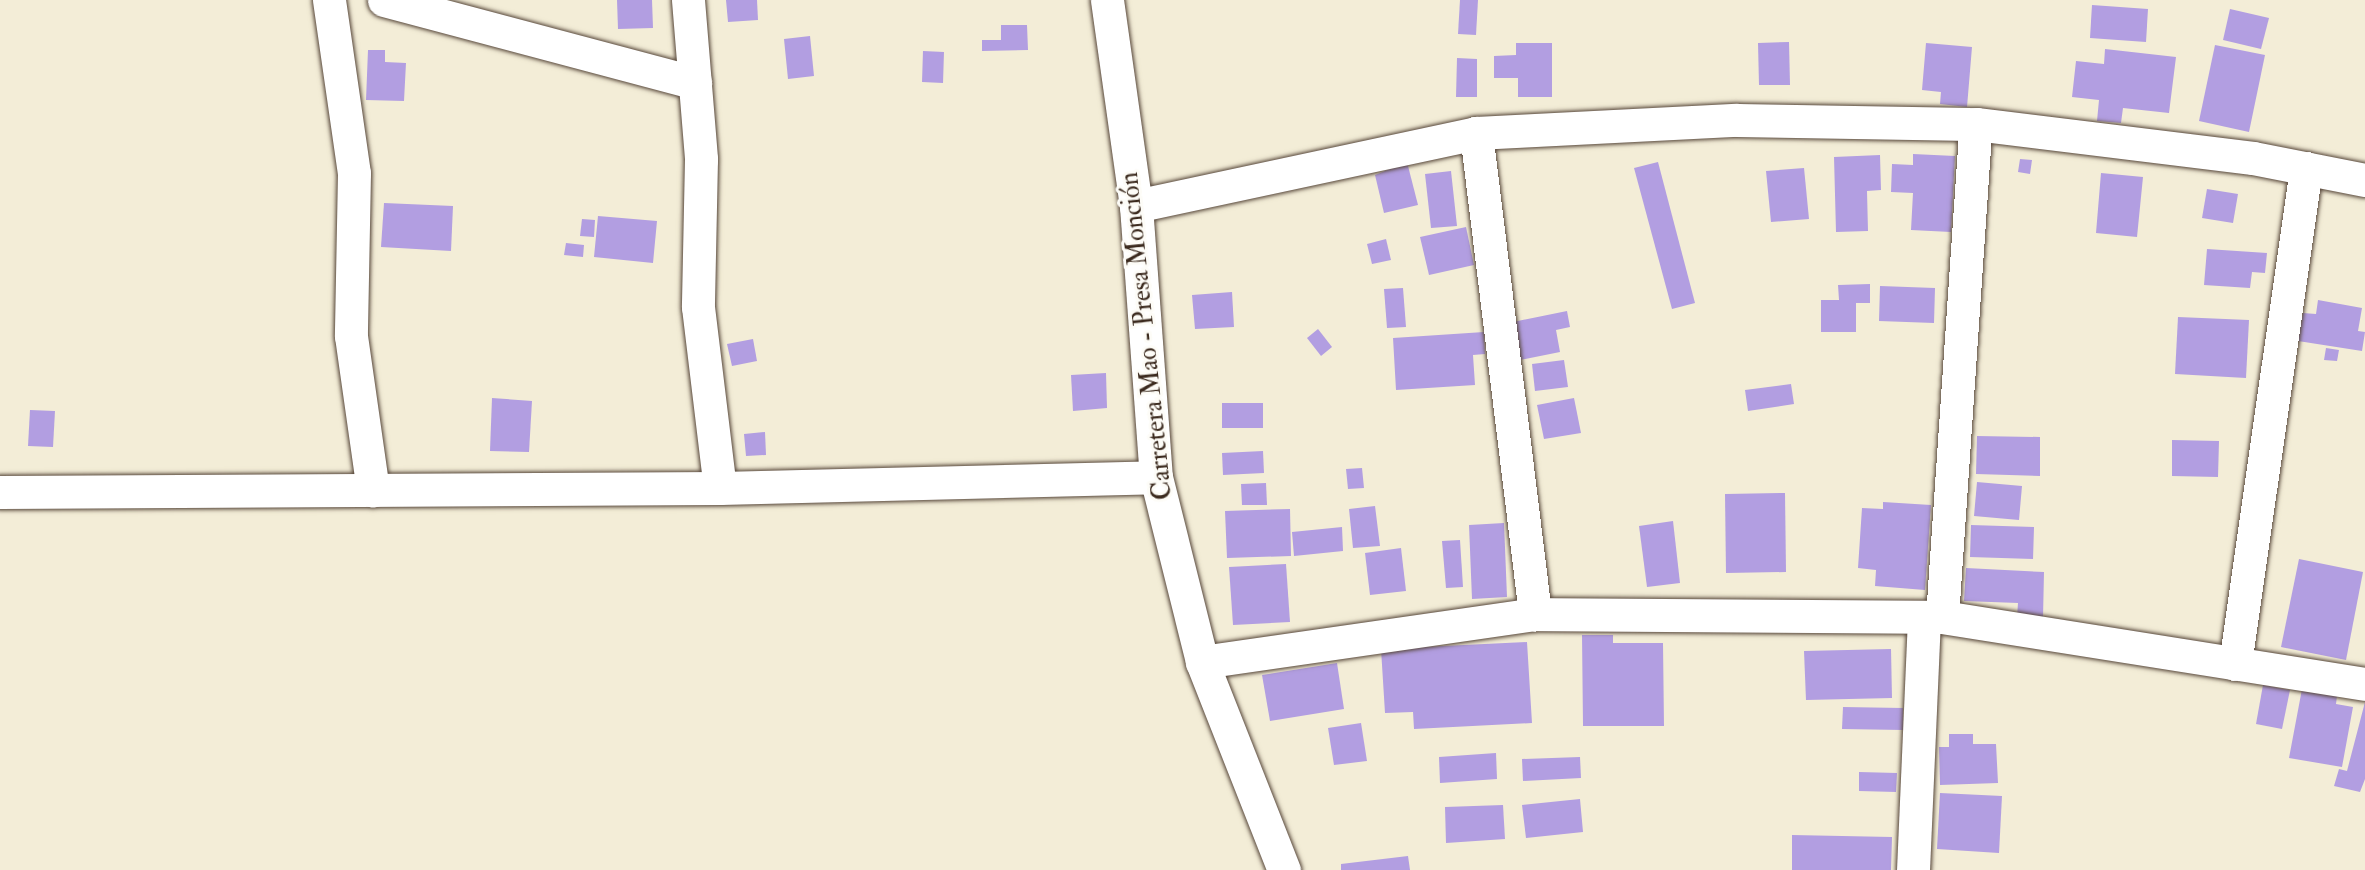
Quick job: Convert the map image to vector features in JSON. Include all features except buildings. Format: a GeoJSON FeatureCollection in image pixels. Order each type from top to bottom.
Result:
{"type":"FeatureCollection","features":[{"type":"Feature","properties":{"kind":"street"},"geometry":{"type":"LineString","coordinates":[[329,0],[354,173],[351,336],[372,490]]}},
{"type":"Feature","properties":{"kind":"street"},"geometry":{"type":"LineString","coordinates":[[688,0],[701,159],[698,307],[720,488]]}},
{"type":"Feature","properties":{"kind":"street","name":"Carretera Mao - Presa Monción"},"geometry":{"type":"LineString","coordinates":[[1107,0],[1136,206],[1156,477],[1202,662],[1284,870]]}},
{"type":"Feature","properties":{"kind":"street"},"geometry":{"type":"LineString","coordinates":[[391,1],[695,83]]}},
{"type":"Feature","properties":{"kind":"street"},"geometry":{"type":"LineString","coordinates":[[1136,206],[1476,133],[1737,120],[1976,124],[2253,158],[2365,180]]}},
{"type":"Feature","properties":{"kind":"street"},"geometry":{"type":"LineString","coordinates":[[1913,870],[1976,124]]}},
{"type":"Feature","properties":{"kind":"street"},"geometry":{"type":"LineString","coordinates":[[1476,133],[1535,614]]}},
{"type":"Feature","properties":{"kind":"street"},"geometry":{"type":"LineString","coordinates":[[2235,664],[2306,168]]}},
{"type":"Feature","properties":{"kind":"street"},"geometry":{"type":"LineString","coordinates":[[0,492],[720,488],[1156,477]]}},
{"type":"Feature","properties":{"kind":"street"},"geometry":{"type":"LineString","coordinates":[[1202,662],[1535,614],[1933,617],[2365,684]]}}]}
